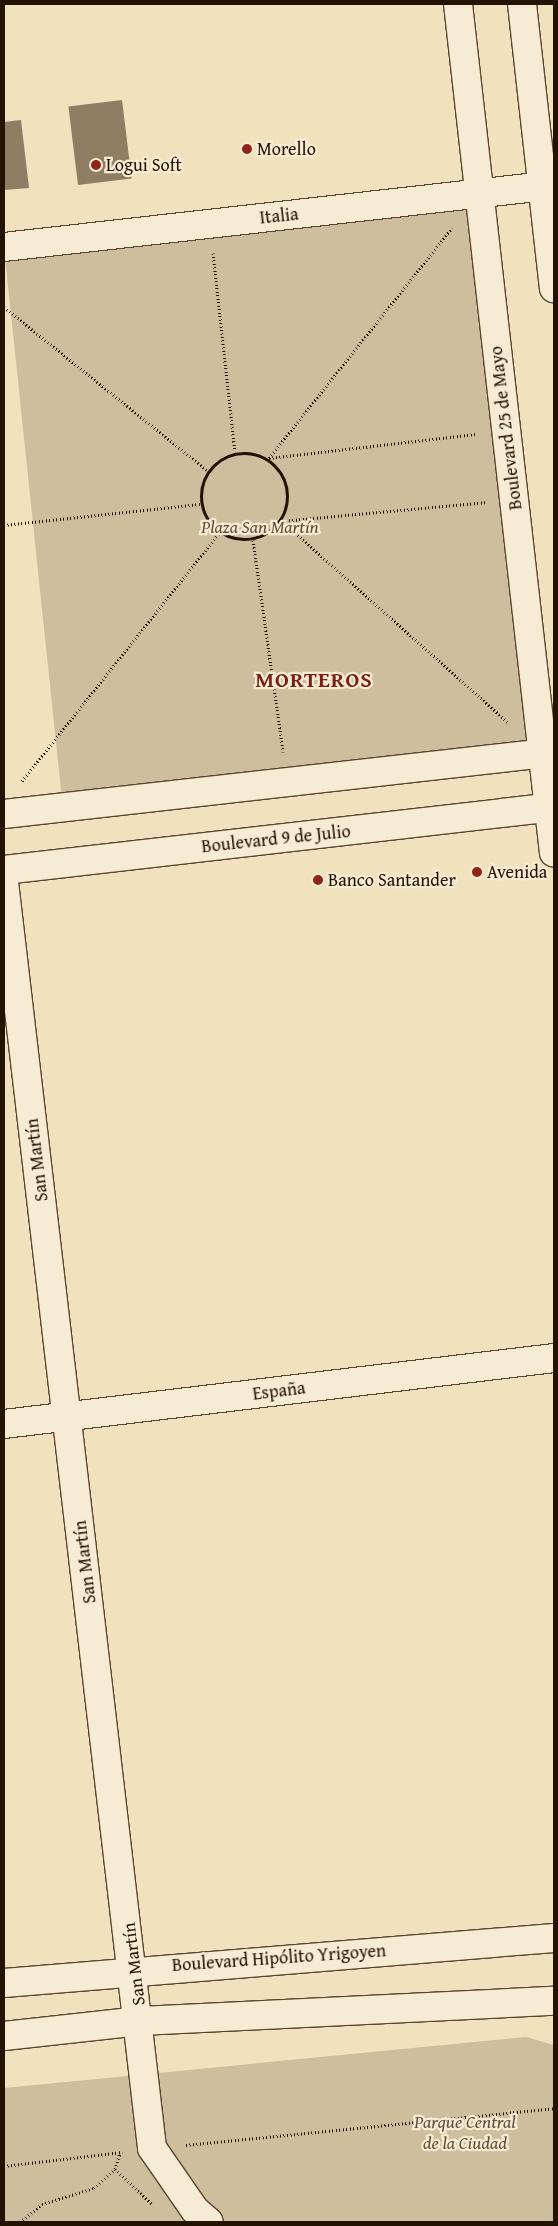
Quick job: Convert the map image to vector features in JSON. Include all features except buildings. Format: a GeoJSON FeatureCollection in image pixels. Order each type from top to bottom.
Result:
{"type":"FeatureCollection","features":[{"type":"Feature","properties":{"kind":"street","name":"Boulevard 25 de Mayo"},"geometry":{"type":"LineString","coordinates":[[458,4],[515,500],[549,752],[554,853]]}},
{"type":"Feature","properties":{"kind":"street"},"geometry":{"type":"LineString","coordinates":[[522,4],[548,186],[554,288]]}},
{"type":"Feature","properties":{"kind":"street","name":"Italia"},"geometry":{"type":"LineString","coordinates":[[4,247],[548,186]]}},
{"type":"Feature","properties":{"kind":"street"},"geometry":{"type":"LineString","coordinates":[[4,814],[549,752]]}},
{"type":"Feature","properties":{"kind":"street","name":"Boulevard 9 de Julio"},"geometry":{"type":"LineString","coordinates":[[4,870],[552,807]]}},
{"type":"Feature","properties":{"kind":"street","name":"San Martín"},"geometry":{"type":"LineString","coordinates":[[4,882],[134,1969],[152,2148],[195,2210],[209,2222]]}},
{"type":"Feature","properties":{"kind":"street","name":"España"},"geometry":{"type":"LineString","coordinates":[[4,1424],[554,1358]]}},
{"type":"Feature","properties":{"kind":"street","name":"Boulevard Hipólito Yrigoyen"},"geometry":{"type":"LineString","coordinates":[[4,1983],[134,1969],[554,1938]]}},
{"type":"Feature","properties":{"kind":"street"},"geometry":{"type":"LineString","coordinates":[[4,2036],[140,2022],[554,2000]]}},
{"type":"Feature","properties":{"kind":"path"},"geometry":{"type":"LineString","coordinates":[[269,458],[480,194]]}},
{"type":"Feature","properties":{"kind":"path"},"geometry":{"type":"LineString","coordinates":[[210,224],[235,451]]}},
{"type":"Feature","properties":{"kind":"path"},"geometry":{"type":"LineString","coordinates":[[4,307],[206,470]]}},
{"type":"Feature","properties":{"kind":"path"},"geometry":{"type":"LineString","coordinates":[[507,431],[269,458],[235,451],[206,470],[200,504],[219,533],[253,540],[282,521],[515,500]]}},
{"type":"Feature","properties":{"kind":"path"},"geometry":{"type":"LineString","coordinates":[[269,458],[288,487],[282,521]]}},
{"type":"Feature","properties":{"kind":"path"},"geometry":{"type":"LineString","coordinates":[[4,525],[200,504]]}},
{"type":"Feature","properties":{"kind":"path"},"geometry":{"type":"LineString","coordinates":[[282,521],[549,752]]}},
{"type":"Feature","properties":{"kind":"path"},"geometry":{"type":"LineString","coordinates":[[16,789],[219,533]]}},
{"type":"Feature","properties":{"kind":"path"},"geometry":{"type":"LineString","coordinates":[[253,540],[287,782]]}},
{"type":"Feature","properties":{"kind":"path"},"geometry":{"type":"LineString","coordinates":[[4,2166],[152,2148],[554,2108]]}},
{"type":"Feature","properties":{"kind":"path"},"geometry":{"type":"LineString","coordinates":[[20,2222],[42,2204],[94,2188],[115,2170],[120,2153]]}},
{"type":"Feature","properties":{"kind":"path"},"geometry":{"type":"LineString","coordinates":[[115,2170],[158,2209]]}},
{"type":"Feature","properties":{"kind":"green space","name":"Plaza San Martín"},"geometry":{"type":"Polygon","coordinates":[[[480,194],[539,754],[62,804],[4,244],[480,194]]]}},
{"type":"Feature","properties":{"kind":"green space","name":"Parque Central de la Ciudad"},"geometry":{"type":"Polygon","coordinates":[[[526,2037],[554,2045],[554,2222],[4,2222],[4,2088],[526,2037]]]}},
{"type":"Feature","properties":{"kind":"place","name":"Morello"},"geometry":{"type":"Point","coordinates":[247,149]}},
{"type":"Feature","properties":{"kind":"place","name":"Logui Soft"},"geometry":{"type":"Point","coordinates":[96,165]}},
{"type":"Feature","properties":{"kind":"place","name":"Avenida"},"geometry":{"type":"Point","coordinates":[477,872]}},
{"type":"Feature","properties":{"kind":"place","name":"Banco Santander"},"geometry":{"type":"Point","coordinates":[318,880]}},
{"type":"Feature","properties":{"kind":"district","name":"MORTEROS"},"geometry":{"type":"Point","coordinates":[314,680]}}]}
